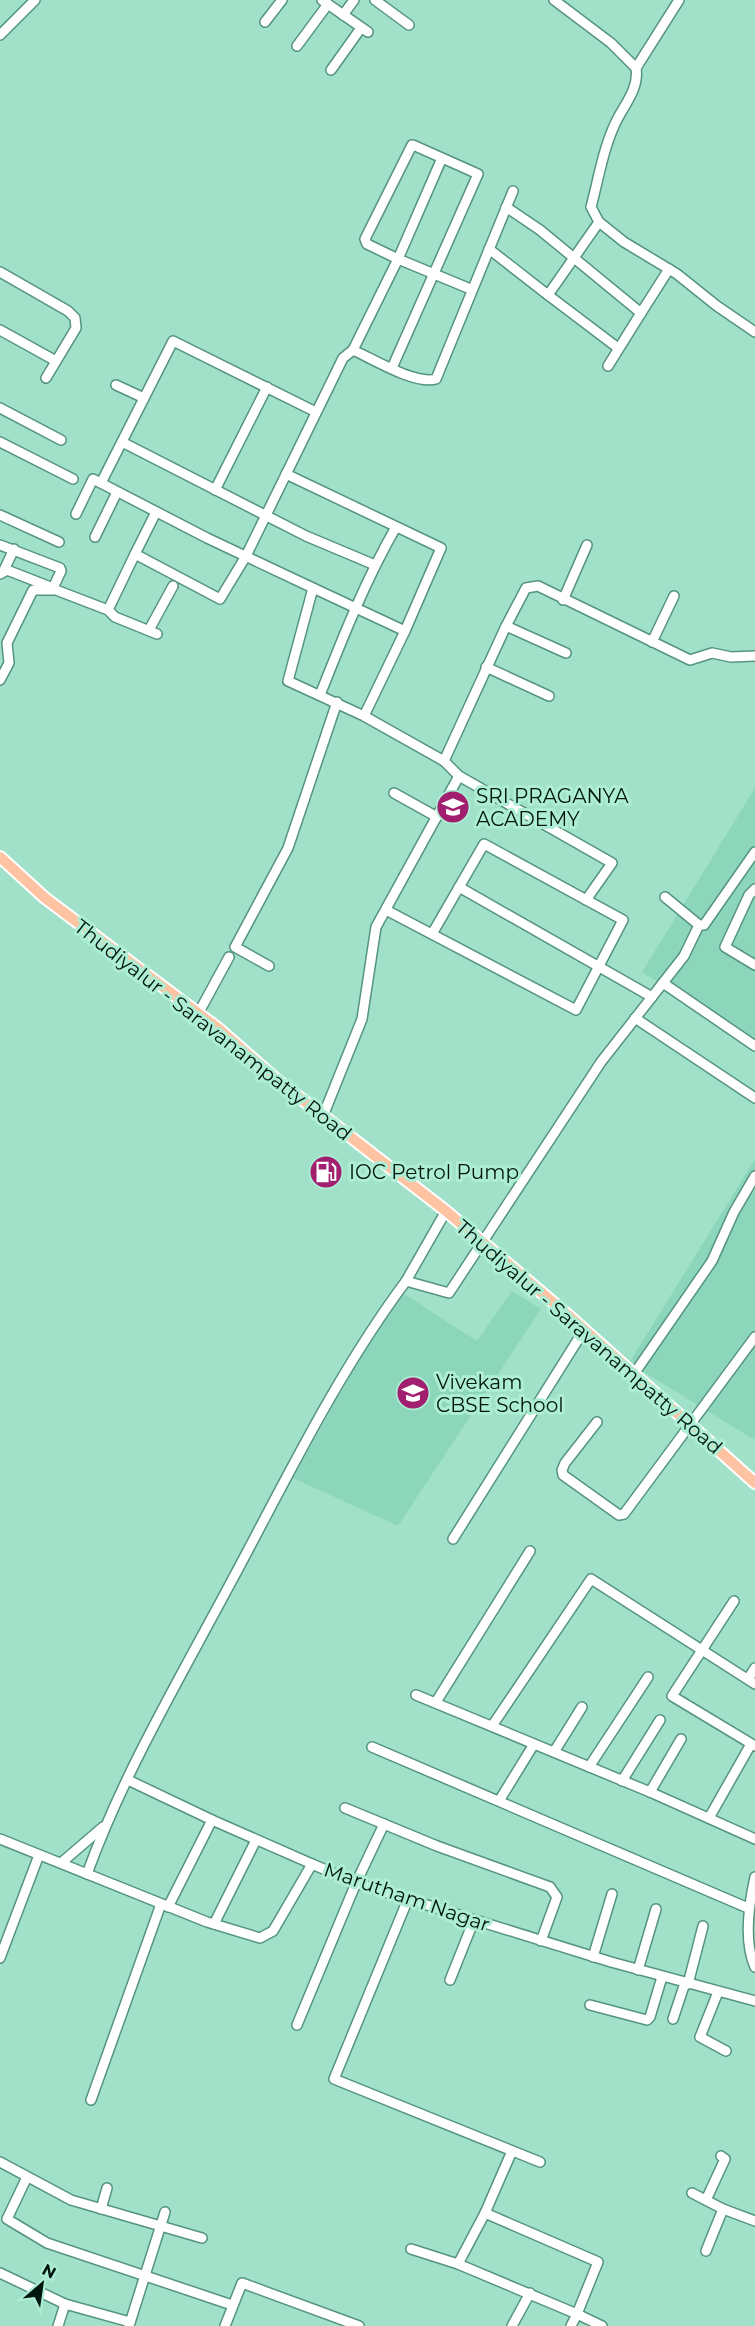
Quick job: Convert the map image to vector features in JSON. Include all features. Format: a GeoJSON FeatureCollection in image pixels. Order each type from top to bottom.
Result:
{"type":"FeatureCollection","features":[{"type":"Feature","properties":{"kind":"main road","name":"Thudiyalur - Saravanampatty Road"},"geometry":{"type":"LineString","coordinates":[[0,857],[45,898],[198,1014],[323,1116],[446,1211],[634,1374],[755,1483]]}},
{"type":"Feature","properties":{"kind":"street"},"geometry":{"type":"LineString","coordinates":[[0,35],[35,0]]}},
{"type":"Feature","properties":{"kind":"street"},"geometry":{"type":"LineString","coordinates":[[266,22],[282,0]]}},
{"type":"Feature","properties":{"kind":"street"},"geometry":{"type":"LineString","coordinates":[[343,15],[354,0]]}},
{"type":"Feature","properties":{"kind":"street"},"geometry":{"type":"LineString","coordinates":[[375,0],[409,25]]}},
{"type":"Feature","properties":{"kind":"street"},"geometry":{"type":"LineString","coordinates":[[554,0],[611,43],[636,68]]}},
{"type":"Feature","properties":{"kind":"street"},"geometry":{"type":"LineString","coordinates":[[680,0],[636,68],[636,79],[630,98],[610,135],[591,207],[599,222],[624,242],[669,269],[755,332]]}},
{"type":"Feature","properties":{"kind":"street"},"geometry":{"type":"LineString","coordinates":[[297,46],[325,2],[365,30],[331,70]]}},
{"type":"Feature","properties":{"kind":"street"},"geometry":{"type":"LineString","coordinates":[[392,368],[434,274],[478,174],[410,146],[365,239],[367,244],[398,259],[434,274],[468,288]]}},
{"type":"Feature","properties":{"kind":"street"},"geometry":{"type":"LineString","coordinates":[[135,554],[220,599],[246,556],[316,412],[344,358],[352,350],[398,259],[442,158]]}},
{"type":"Feature","properties":{"kind":"street"},"geometry":{"type":"LineString","coordinates":[[352,350],[427,381],[436,379],[513,191]]}},
{"type":"Feature","properties":{"kind":"street"},"geometry":{"type":"LineString","coordinates":[[506,207],[540,230],[641,313]]}},
{"type":"Feature","properties":{"kind":"street"},"geometry":{"type":"LineString","coordinates":[[549,295],[572,258],[599,222]]}},
{"type":"Feature","properties":{"kind":"street"},"geometry":{"type":"LineString","coordinates":[[489,249],[618,348]]}},
{"type":"Feature","properties":{"kind":"street"},"geometry":{"type":"LineString","coordinates":[[609,366],[618,348],[669,269]]}},
{"type":"Feature","properties":{"kind":"street"},"geometry":{"type":"LineString","coordinates":[[0,272],[68,311],[75,318],[76,328],[46,378]]}},
{"type":"Feature","properties":{"kind":"street"},"geometry":{"type":"LineString","coordinates":[[0,330],[57,361]]}},
{"type":"Feature","properties":{"kind":"street"},"geometry":{"type":"LineString","coordinates":[[101,483],[173,341],[316,412]]}},
{"type":"Feature","properties":{"kind":"street"},"geometry":{"type":"LineString","coordinates":[[116,385],[144,398]]}},
{"type":"Feature","properties":{"kind":"street"},"geometry":{"type":"LineString","coordinates":[[215,490],[267,387]]}},
{"type":"Feature","properties":{"kind":"street"},"geometry":{"type":"LineString","coordinates":[[0,408],[61,440]]}},
{"type":"Feature","properties":{"kind":"street"},"geometry":{"type":"LineString","coordinates":[[0,442],[73,479]]}},
{"type":"Feature","properties":{"kind":"street"},"geometry":{"type":"LineString","coordinates":[[122,442],[306,536],[375,565]]}},
{"type":"Feature","properties":{"kind":"street"},"geometry":{"type":"LineString","coordinates":[[286,474],[441,548],[405,631],[364,716]]}},
{"type":"Feature","properties":{"kind":"street"},"geometry":{"type":"LineString","coordinates":[[76,513],[93,479],[246,556],[405,631]]}},
{"type":"Feature","properties":{"kind":"street"},"geometry":{"type":"LineString","coordinates":[[95,537],[117,492]]}},
{"type":"Feature","properties":{"kind":"street"},"geometry":{"type":"LineString","coordinates":[[108,610],[156,512]]}},
{"type":"Feature","properties":{"kind":"street"},"geometry":{"type":"LineString","coordinates":[[0,515],[59,542]]}},
{"type":"Feature","properties":{"kind":"street"},"geometry":{"type":"LineString","coordinates":[[320,695],[354,607],[396,527]]}},
{"type":"Feature","properties":{"kind":"street"},"geometry":{"type":"LineString","coordinates":[[0,545],[14,549],[60,568],[61,574],[56,585],[53,588],[2,572],[14,549]]}},
{"type":"Feature","properties":{"kind":"street"},"geometry":{"type":"LineString","coordinates":[[563,600],[587,545]]}},
{"type":"Feature","properties":{"kind":"street"},"geometry":{"type":"LineString","coordinates":[[0,680],[9,663],[7,643],[33,590],[56,590],[108,610],[115,616],[153,632],[173,586]]}},
{"type":"Feature","properties":{"kind":"street"},"geometry":{"type":"LineString","coordinates":[[444,761],[486,667],[526,588],[538,586],[690,660],[712,653],[731,657],[755,656]]}},
{"type":"Feature","properties":{"kind":"street"},"geometry":{"type":"LineString","coordinates":[[313,588],[288,681],[364,716],[444,761],[459,776],[612,863],[586,900]]}},
{"type":"Feature","properties":{"kind":"street"},"geometry":{"type":"LineString","coordinates":[[652,642],[674,596]]}},
{"type":"Feature","properties":{"kind":"street"},"geometry":{"type":"LineString","coordinates":[[506,626],[566,653]]}},
{"type":"Feature","properties":{"kind":"street"},"geometry":{"type":"LineString","coordinates":[[486,667],[549,696]]}},
{"type":"Feature","properties":{"kind":"street"},"geometry":{"type":"LineString","coordinates":[[269,966],[235,947],[288,848],[337,702]]}},
{"type":"Feature","properties":{"kind":"street"},"geometry":{"type":"LineString","coordinates":[[323,1116],[362,1019],[376,927],[459,776]]}},
{"type":"Feature","properties":{"kind":"street"},"geometry":{"type":"LineString","coordinates":[[394,794],[437,817]]}},
{"type":"Feature","properties":{"kind":"street"},"geometry":{"type":"LineString","coordinates":[[386,910],[576,1010],[622,920],[484,844],[432,934]]}},
{"type":"Feature","properties":{"kind":"street"},"geometry":{"type":"LineString","coordinates":[[665,897],[699,925],[704,925],[755,852]]}},
{"type":"Feature","properties":{"kind":"street"},"geometry":{"type":"LineString","coordinates":[[459,887],[652,997]]}},
{"type":"Feature","properties":{"kind":"street"},"geometry":{"type":"LineString","coordinates":[[755,889],[749,896],[725,947],[755,965]]}},
{"type":"Feature","properties":{"kind":"street"},"geometry":{"type":"LineString","coordinates":[[406,1281],[449,1293],[601,1062],[684,956],[699,925]]}},
{"type":"Feature","properties":{"kind":"street"},"geometry":{"type":"LineString","coordinates":[[198,1014],[229,957]]}},
{"type":"Feature","properties":{"kind":"street"},"geometry":{"type":"LineString","coordinates":[[663,983],[755,1046]]}},
{"type":"Feature","properties":{"kind":"street"},"geometry":{"type":"LineString","coordinates":[[635,1018],[755,1098]]}},
{"type":"Feature","properties":{"kind":"street"},"geometry":{"type":"LineString","coordinates":[[634,1374],[712,1261],[734,1212],[755,1176]]}},
{"type":"Feature","properties":{"kind":"street"},"geometry":{"type":"LineString","coordinates":[[87,1874],[104,1826],[177,1684],[316,1425],[375,1322],[406,1281],[446,1211]]}},
{"type":"Feature","properties":{"kind":"street"},"geometry":{"type":"LineString","coordinates":[[453,1539],[584,1330]]}},
{"type":"Feature","properties":{"kind":"street"},"geometry":{"type":"LineString","coordinates":[[597,1422],[565,1463],[563,1475],[620,1515],[628,1511],[689,1424],[755,1337]]}},
{"type":"Feature","properties":{"kind":"street"},"geometry":{"type":"LineString","coordinates":[[436,1702],[530,1551]]}},
{"type":"Feature","properties":{"kind":"street"},"geometry":{"type":"LineString","coordinates":[[492,1726],[591,1579],[751,1681],[755,1668]]}},
{"type":"Feature","properties":{"kind":"street"},"geometry":{"type":"LineString","coordinates":[[709,1818],[753,1745],[672,1696],[734,1601]]}},
{"type":"Feature","properties":{"kind":"street"},"geometry":{"type":"LineString","coordinates":[[589,1767],[648,1677]]}},
{"type":"Feature","properties":{"kind":"street"},"geometry":{"type":"LineString","coordinates":[[416,1695],[650,1792],[755,1839]]}},
{"type":"Feature","properties":{"kind":"street"},"geometry":{"type":"LineString","coordinates":[[554,1752],[582,1707]]}},
{"type":"Feature","properties":{"kind":"street"},"geometry":{"type":"LineString","coordinates":[[622,1781],[660,1720]]}},
{"type":"Feature","properties":{"kind":"street"},"geometry":{"type":"LineString","coordinates":[[650,1792],[681,1739]]}},
{"type":"Feature","properties":{"kind":"street"},"geometry":{"type":"LineString","coordinates":[[499,1802],[534,1744]]}},
{"type":"Feature","properties":{"kind":"street"},"geometry":{"type":"LineString","coordinates":[[372,1747],[748,1908]]}},
{"type":"Feature","properties":{"kind":"street"},"geometry":{"type":"LineString","coordinates":[[128,1780],[312,1864]]}},
{"type":"Feature","properties":{"kind":"street"},"geometry":{"type":"LineString","coordinates":[[345,1808],[550,1887],[556,1897],[541,1941]]}},
{"type":"Feature","properties":{"kind":"street"},"geometry":{"type":"LineString","coordinates":[[92,2100],[164,1905],[212,1820]]}},
{"type":"Feature","properties":{"kind":"street"},"geometry":{"type":"LineString","coordinates":[[297,2025],[356,1883],[384,1824]]}},
{"type":"Feature","properties":{"kind":"street"},"geometry":{"type":"LineString","coordinates":[[61,1863],[104,1826]]}},
{"type":"Feature","properties":{"kind":"street","name":"Marutham Nagar"},"geometry":{"type":"LineString","coordinates":[[0,1839],[164,1905],[260,1938],[273,1931],[312,1864],[356,1883],[541,1941],[686,1984],[755,2001]]}},
{"type":"Feature","properties":{"kind":"street"},"geometry":{"type":"LineString","coordinates":[[214,1924],[256,1840]]}},
{"type":"Feature","properties":{"kind":"street"},"geometry":{"type":"LineString","coordinates":[[0,1958],[39,1855]]}},
{"type":"Feature","properties":{"kind":"street"},"geometry":{"type":"LineString","coordinates":[[755,1877],[748,1908],[751,1958],[755,1967]]}},
{"type":"Feature","properties":{"kind":"street"},"geometry":{"type":"LineString","coordinates":[[593,1957],[612,1894]]}},
{"type":"Feature","properties":{"kind":"street"},"geometry":{"type":"LineString","coordinates":[[408,1899],[334,2079],[540,2162]]}},
{"type":"Feature","properties":{"kind":"street"},"geometry":{"type":"LineString","coordinates":[[638,1970],[656,1909]]}},
{"type":"Feature","properties":{"kind":"street"},"geometry":{"type":"LineString","coordinates":[[450,1980],[474,1920]]}},
{"type":"Feature","properties":{"kind":"street"},"geometry":{"type":"LineString","coordinates":[[673,2019],[703,1926]]}},
{"type":"Feature","properties":{"kind":"street"},"geometry":{"type":"LineString","coordinates":[[590,2005],[647,2020],[650,2017],[662,1977]]}},
{"type":"Feature","properties":{"kind":"street"},"geometry":{"type":"LineString","coordinates":[[718,1992],[700,2037],[726,2051]]}},
{"type":"Feature","properties":{"kind":"street"},"geometry":{"type":"LineString","coordinates":[[458,2264],[485,2213],[512,2151]]}},
{"type":"Feature","properties":{"kind":"street"},"geometry":{"type":"LineString","coordinates":[[706,2200],[725,2159],[721,2156]]}},
{"type":"Feature","properties":{"kind":"street"},"geometry":{"type":"LineString","coordinates":[[0,2162],[71,2200],[202,2238]]}},
{"type":"Feature","properties":{"kind":"street"},"geometry":{"type":"LineString","coordinates":[[27,2176],[3,2218],[47,2243],[232,2305]]}},
{"type":"Feature","properties":{"kind":"street"},"geometry":{"type":"LineString","coordinates":[[101,2209],[107,2188]]}},
{"type":"Feature","properties":{"kind":"street"},"geometry":{"type":"LineString","coordinates":[[692,2193],[723,2209],[755,2221]]}},
{"type":"Feature","properties":{"kind":"street"},"geometry":{"type":"LineString","coordinates":[[706,2251],[723,2209]]}},
{"type":"Feature","properties":{"kind":"street"},"geometry":{"type":"LineString","coordinates":[[0,2272],[65,2304],[129,2324],[165,2212]]}},
{"type":"Feature","properties":{"kind":"street"},"geometry":{"type":"LineString","coordinates":[[485,2213],[598,2262],[571,2326]]}},
{"type":"Feature","properties":{"kind":"street"},"geometry":{"type":"LineString","coordinates":[[411,2248],[530,2293],[602,2326]]}},
{"type":"Feature","properties":{"kind":"street"},"geometry":{"type":"LineString","coordinates":[[225,2326],[242,2283],[359,2326]]}},
{"type":"Feature","properties":{"kind":"street"},"geometry":{"type":"LineString","coordinates":[[512,2326],[530,2293]]}},
{"type":"Feature","properties":{"kind":"street"},"geometry":{"type":"LineString","coordinates":[[58,2326],[65,2304]]}},
{"type":"Feature","properties":{"kind":"shaded area"},"geometry":{"type":"Polygon","coordinates":[[[755,788],[755,1042],[642,972],[755,788]]]}},
{"type":"Feature","properties":{"kind":"shaded area"},"geometry":{"type":"Polygon","coordinates":[[[755,1159],[755,1440],[629,1363],[755,1159]]]}},
{"type":"Feature","properties":{"kind":"shaded area","name":"Vivekam CBSE School"},"geometry":{"type":"Polygon","coordinates":[[[398,1290],[477,1341],[512,1291],[541,1309],[398,1526],[293,1478],[398,1290]]]}},
{"type":"Feature","properties":{"kind":"place","name":"SRI PRAGANYA ACADEMY"},"geometry":{"type":"Point","coordinates":[453,807]}},
{"type":"Feature","properties":{"kind":"place","name":"IOC Petrol Pump"},"geometry":{"type":"Point","coordinates":[326,1172]}},
{"type":"Feature","properties":{"kind":"place","name":"Vivekam CBSE School"},"geometry":{"type":"Point","coordinates":[413,1393]}}]}
